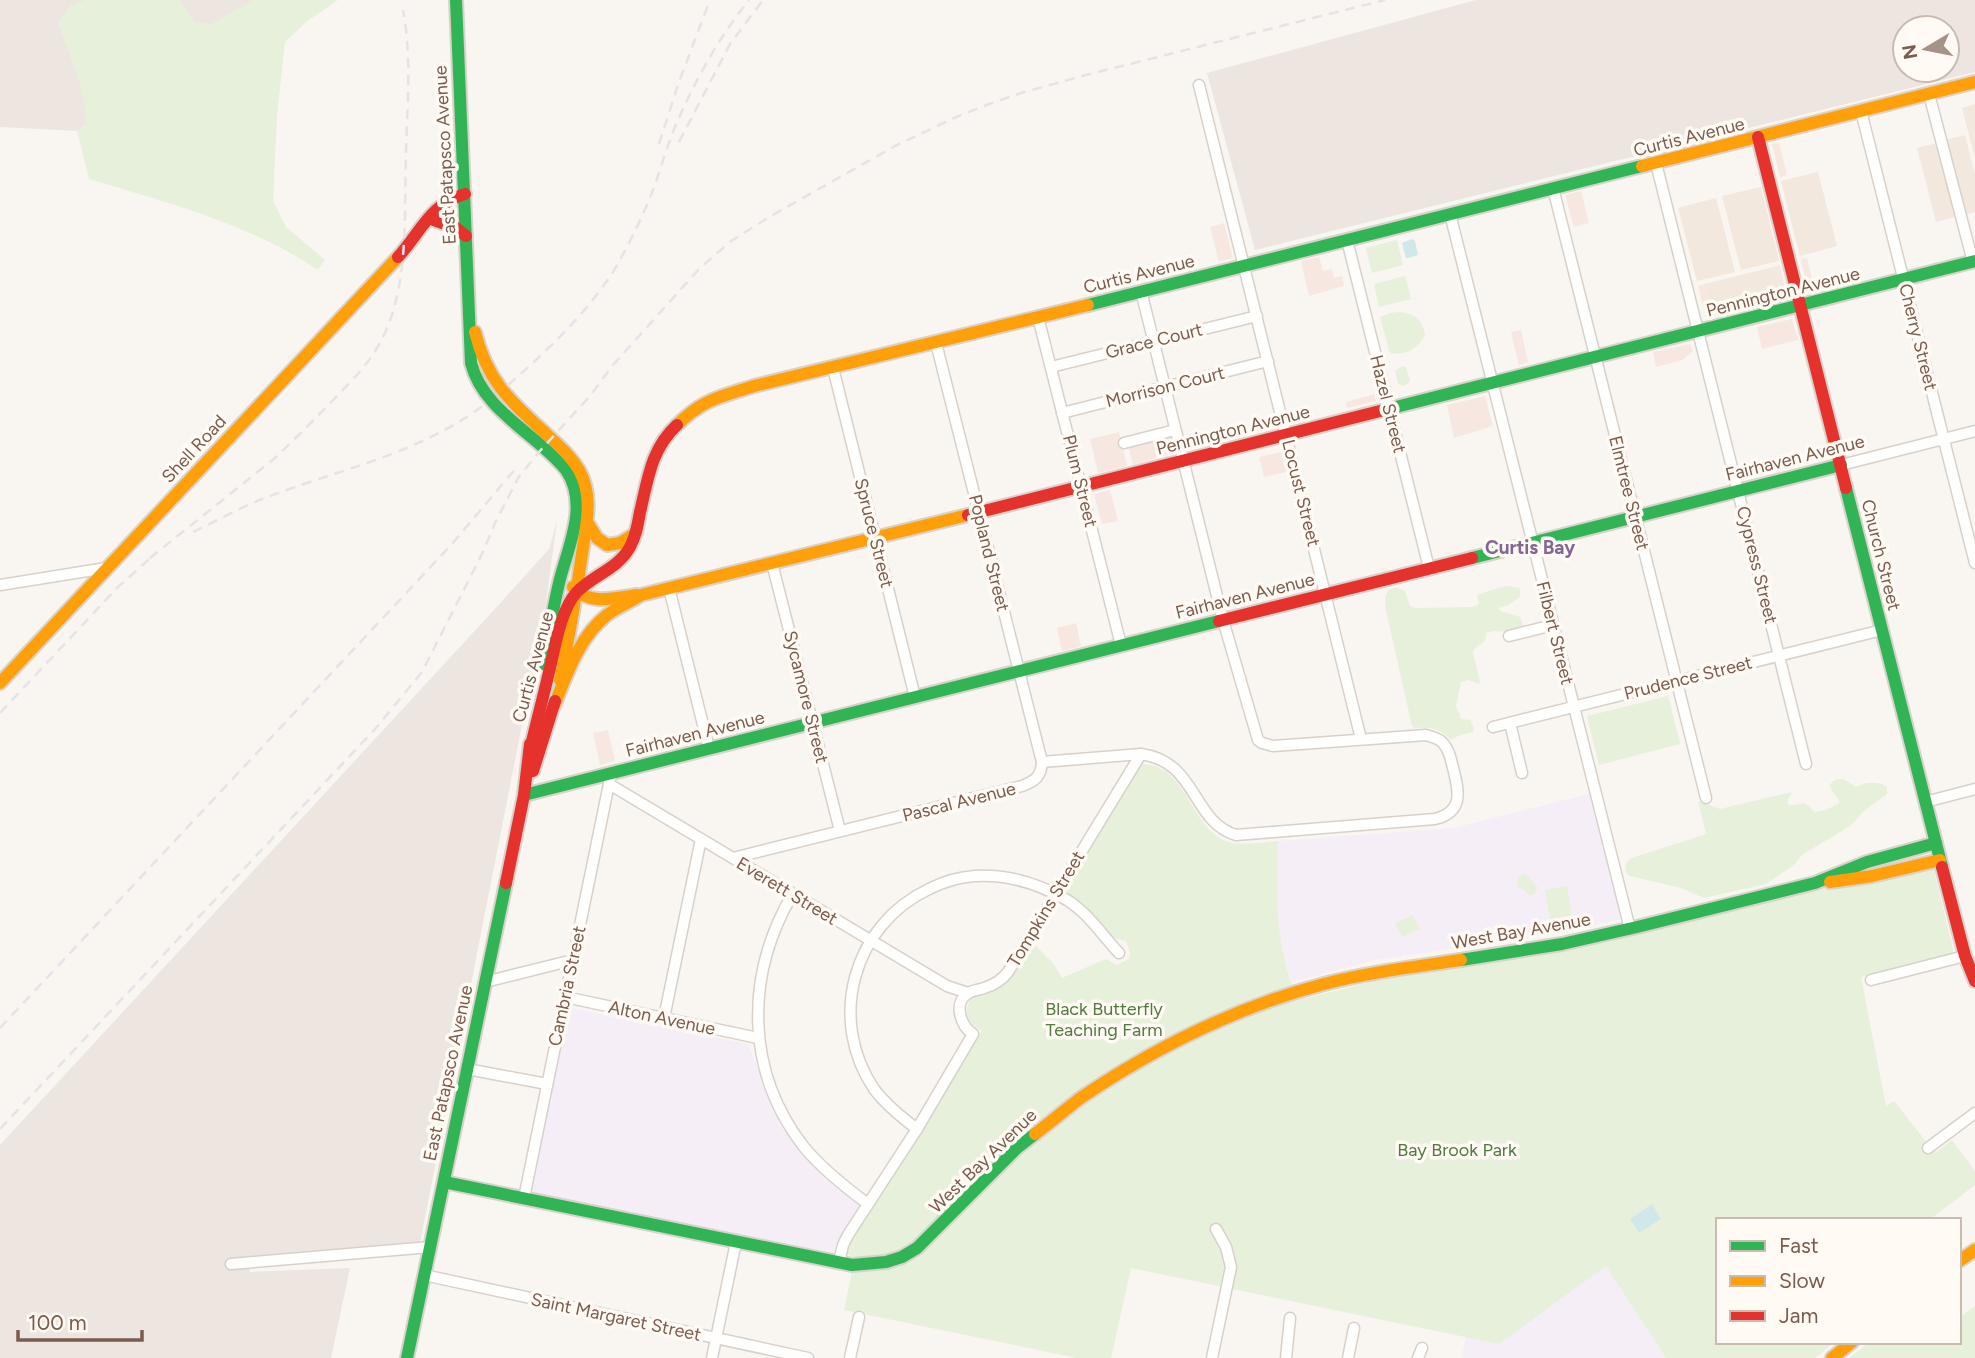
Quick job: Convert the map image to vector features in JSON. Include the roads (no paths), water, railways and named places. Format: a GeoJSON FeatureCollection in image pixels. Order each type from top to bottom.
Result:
{"type":"FeatureCollection","features":[{"type":"Feature","properties":{"kind":"main road","name":"East Patapsco Avenue"},"geometry":{"type":"LineString","coordinates":[[407,1358],[524,795],[540,678],[560,580],[581,521],[587,494],[580,471],[566,452],[495,384],[480,356],[470,308],[456,0]]}},
{"type":"Feature","properties":{"kind":"main road","name":"Curtis Avenue"},"geometry":{"type":"LineString","coordinates":[[530,750],[560,627],[569,605],[577,592],[623,558],[636,532],[654,455],[664,437],[692,410],[709,400],[728,393],[1975,82]]}},
{"type":"Feature","properties":{"kind":"main road","name":"Church Street"},"geometry":{"type":"LineString","coordinates":[[1758,137],[1925,802],[1965,956],[1975,981]]}},
{"type":"Feature","properties":{"kind":"main road","name":"Shell Road"},"geometry":{"type":"LineString","coordinates":[[0,683],[402,253],[432,212],[454,196],[465,197]]}},
{"type":"Feature","properties":{"kind":"main road","name":"Shell Road"},"geometry":{"type":"LineString","coordinates":[[413,238],[465,197]]}},
{"type":"Feature","properties":{"kind":"main road"},"geometry":{"type":"LineString","coordinates":[[434,220],[456,228],[466,236]]}},
{"type":"Feature","properties":{"kind":"main road","name":"Pennington Avenue"},"geometry":{"type":"LineString","coordinates":[[554,706],[582,643],[613,612],[640,595],[1974,262]]}},
{"type":"Feature","properties":{"kind":"main road","name":"Fairhaven Avenue"},"geometry":{"type":"LineString","coordinates":[[524,795],[610,779],[709,749],[1841,465]]}},
{"type":"Feature","properties":{"kind":"main road","name":"East Patapsco Avenue"},"geometry":{"type":"LineString","coordinates":[[524,795],[554,706],[576,606],[581,521]]}},
{"type":"Feature","properties":{"kind":"main road"},"geometry":{"type":"LineString","coordinates":[[581,521],[599,542],[606,545],[621,543],[636,532]]}},
{"type":"Feature","properties":{"kind":"main road"},"geometry":{"type":"LineString","coordinates":[[577,592],[596,600],[640,595]]}},
{"type":"Feature","properties":{"kind":"main road","name":"West Bay Avenue"},"geometry":{"type":"LineString","coordinates":[[1815,883],[1867,862],[1936,843]]}},
{"type":"Feature","properties":{"kind":"main road","name":"West Bay Avenue"},"geometry":{"type":"LineString","coordinates":[[444,1182],[852,1265],[879,1265],[904,1256],[930,1237],[1008,1157],[1050,1121],[1116,1075],[1208,1025],[1281,997],[1353,977],[1562,944],[1815,883],[1872,876],[1940,860]]}},
{"type":"Feature","properties":{"kind":"main road"},"geometry":{"type":"LineString","coordinates":[[1832,1358],[1850,1344]]}},
{"type":"Feature","properties":{"kind":"street","name":"Locust Street"},"geometry":{"type":"LineString","coordinates":[[1199,85],[1361,739]]}},
{"type":"Feature","properties":{"kind":"street"},"geometry":{"type":"LineString","coordinates":[[1929,94],[1974,262]]}},
{"type":"Feature","properties":{"kind":"street","name":"Cherry Street"},"geometry":{"type":"LineString","coordinates":[[1861,111],[1975,563]]}},
{"type":"Feature","properties":{"kind":"street","name":"Cypress Street"},"geometry":{"type":"LineString","coordinates":[[1656,163],[1806,764]]}},
{"type":"Feature","properties":{"kind":"street","name":"Elmtree Street"},"geometry":{"type":"LineString","coordinates":[[1553,188],[1706,798]]}},
{"type":"Feature","properties":{"kind":"street","name":"Filbert Street"},"geometry":{"type":"LineString","coordinates":[[1450,214],[1630,929]]}},
{"type":"Feature","properties":{"kind":"street","name":"Hazel Street"},"geometry":{"type":"LineString","coordinates":[[1347,240],[1429,568]]}},
{"type":"Feature","properties":{"kind":"street"},"geometry":{"type":"LineString","coordinates":[[1042,762],[1141,754],[1157,758],[1174,767],[1220,828],[1236,835],[1435,819],[1447,814],[1458,798],[1452,761],[1441,741],[1426,735],[1273,746],[1262,743],[1255,735],[1223,620],[1141,291]]}},
{"type":"Feature","properties":{"kind":"street","name":"Grace Court"},"geometry":{"type":"LineString","coordinates":[[1051,367],[1257,316]]}},
{"type":"Feature","properties":{"kind":"street","name":"Plum Street"},"geometry":{"type":"LineString","coordinates":[[1038,317],[1121,645]]}},
{"type":"Feature","properties":{"kind":"street","name":"Popland Street"},"geometry":{"type":"LineString","coordinates":[[936,343],[1042,762]]}},
{"type":"Feature","properties":{"kind":"street","name":"Morrison Court"},"geometry":{"type":"LineString","coordinates":[[1062,413],[1268,361]]}},
{"type":"Feature","properties":{"kind":"street","name":"Spruce Street"},"geometry":{"type":"LineString","coordinates":[[833,368],[915,697]]}},
{"type":"Feature","properties":{"kind":"street"},"geometry":{"type":"LineString","coordinates":[[1124,443],[1175,430]]}},
{"type":"Feature","properties":{"kind":"street","name":"Fairhaven Avenue"},"geometry":{"type":"LineString","coordinates":[[1841,465],[1975,431]]}},
{"type":"Feature","properties":{"kind":"street","name":"Sycamore Street"},"geometry":{"type":"LineString","coordinates":[[772,563],[840,831]]}},
{"type":"Feature","properties":{"kind":"street"},"geometry":{"type":"LineString","coordinates":[[0,585],[106,568]]}},
{"type":"Feature","properties":{"kind":"street"},"geometry":{"type":"LineString","coordinates":[[669,589],[709,749]]}},
{"type":"Feature","properties":{"kind":"street"},"geometry":{"type":"LineString","coordinates":[[1509,636],[1553,625]]}},
{"type":"Feature","properties":{"kind":"street","name":"Prudence Street"},"geometry":{"type":"LineString","coordinates":[[1493,727],[1882,630]]}},
{"type":"Feature","properties":{"kind":"street"},"geometry":{"type":"LineString","coordinates":[[1510,723],[1522,773]]}},
{"type":"Feature","properties":{"kind":"street","name":"Tompkins Street"},"geometry":{"type":"LineString","coordinates":[[968,993],[1003,978],[1017,959],[1141,754]]}},
{"type":"Feature","properties":{"kind":"street","name":"Pascal Avenue"},"geometry":{"type":"LineString","coordinates":[[733,858],[1029,783],[1039,776],[1042,762]]}},
{"type":"Feature","properties":{"kind":"street","name":"Everett Street"},"geometry":{"type":"LineString","coordinates":[[610,779],[792,895],[947,986],[968,993]]}},
{"type":"Feature","properties":{"kind":"street","name":"Cambria Street"},"geometry":{"type":"LineString","coordinates":[[524,1198],[610,779]]}},
{"type":"Feature","properties":{"kind":"street"},"geometry":{"type":"LineString","coordinates":[[1925,802],[1975,789]]}},
{"type":"Feature","properties":{"kind":"street"},"geometry":{"type":"LineString","coordinates":[[664,1018],[701,839]]}},
{"type":"Feature","properties":{"kind":"street"},"geometry":{"type":"LineString","coordinates":[[917,1129],[898,1115],[879,1095],[864,1070],[852,1030],[851,992],[855,974],[870,941],[887,919],[908,900],[955,879],[973,876],[1006,877],[1040,886],[1080,909],[1119,953]]}},
{"type":"Feature","properties":{"kind":"street"},"geometry":{"type":"LineString","coordinates":[[792,895],[775,929],[765,958],[758,1038],[766,1075],[774,1096],[799,1139],[825,1169],[868,1205]]}},
{"type":"Feature","properties":{"kind":"street"},"geometry":{"type":"LineString","coordinates":[[1871,980],[1965,956]]}},
{"type":"Feature","properties":{"kind":"street"},"geometry":{"type":"LineString","coordinates":[[485,982],[573,960]]}},
{"type":"Feature","properties":{"kind":"street"},"geometry":{"type":"LineString","coordinates":[[839,1262],[843,1245],[917,1129],[973,1034],[967,1030],[961,1018],[961,1003],[968,993]]}},
{"type":"Feature","properties":{"kind":"street","name":"Alton Avenue"},"geometry":{"type":"LineString","coordinates":[[565,997],[758,1038]]}},
{"type":"Feature","properties":{"kind":"street"},"geometry":{"type":"LineString","coordinates":[[467,1069],[547,1084]]}},
{"type":"Feature","properties":{"kind":"street"},"geometry":{"type":"LineString","coordinates":[[1928,1148],[1975,1113]]}},
{"type":"Feature","properties":{"kind":"street"},"geometry":{"type":"LineString","coordinates":[[1212,1358],[1231,1266],[1216,1229]]}},
{"type":"Feature","properties":{"kind":"street"},"geometry":{"type":"LineString","coordinates":[[712,1358],[736,1242]]}},
{"type":"Feature","properties":{"kind":"street"},"geometry":{"type":"LineString","coordinates":[[231,1264],[430,1247]]}},
{"type":"Feature","properties":{"kind":"street","name":"Saint Margaret Street"},"geometry":{"type":"LineString","coordinates":[[424,1275],[808,1358]]}},
{"type":"Feature","properties":{"kind":"street"},"geometry":{"type":"LineString","coordinates":[[850,1358],[859,1317]]}},
{"type":"Feature","properties":{"kind":"street"},"geometry":{"type":"LineString","coordinates":[[1286,1358],[1290,1318]]}},
{"type":"Feature","properties":{"kind":"street"},"geometry":{"type":"LineString","coordinates":[[1348,1358],[1354,1328]]}},
{"type":"Feature","properties":{"kind":"water"},"geometry":{"type":"Polygon","coordinates":[[[1412,239],[1415,241],[1418,255],[1406,258],[1402,243],[1412,239]]]}},
{"type":"Feature","properties":{"kind":"water"},"geometry":{"type":"Polygon","coordinates":[[[1652,1204],[1661,1219],[1639,1233],[1630,1219],[1652,1204]]]}},
{"type":"Feature","properties":{"kind":"railway"},"geometry":{"type":"LineString","coordinates":[[659,144],[710,0]]}},
{"type":"Feature","properties":{"kind":"railway"},"geometry":{"type":"LineString","coordinates":[[508,385],[564,332],[613,272],[655,186],[674,129],[693,88],[719,42],[749,0]]}},
{"type":"Feature","properties":{"kind":"railway"},"geometry":{"type":"LineString","coordinates":[[679,142],[730,44],[763,0]]}},
{"type":"Feature","properties":{"kind":"railway"},"geometry":{"type":"LineString","coordinates":[[0,1129],[376,728],[422,672],[518,478],[590,396],[613,365],[699,269],[731,241],[895,146],[989,104],[1086,75],[1385,0]]}},
{"type":"Feature","properties":{"kind":"railway"},"geometry":{"type":"LineString","coordinates":[[150,558],[291,443],[363,368],[388,327],[400,279],[405,228],[408,64],[403,10]]}},
{"type":"Feature","properties":{"kind":"railway"},"geometry":{"type":"LineString","coordinates":[[193,532],[260,500],[409,447],[461,421],[485,404]]}},
{"type":"Feature","properties":{"kind":"railway"},"geometry":{"type":"LineString","coordinates":[[0,1028],[451,545],[517,467]]}},
{"type":"Feature","properties":{"kind":"railway"},"geometry":{"type":"LineString","coordinates":[[0,713],[117,588],[156,553]]}},
{"type":"Feature","properties":{"kind":"district","name":"Curtis Bay"},"geometry":{"type":"Point","coordinates":[1530,547]}},
{"type":"Feature","properties":{"kind":"park label","name":"Black Butterfly Teaching Farm"},"geometry":{"type":"Point","coordinates":[1104,1019]}},
{"type":"Feature","properties":{"kind":"park label","name":"Bay Brook Park"},"geometry":{"type":"Point","coordinates":[1457,1150]}}]}
